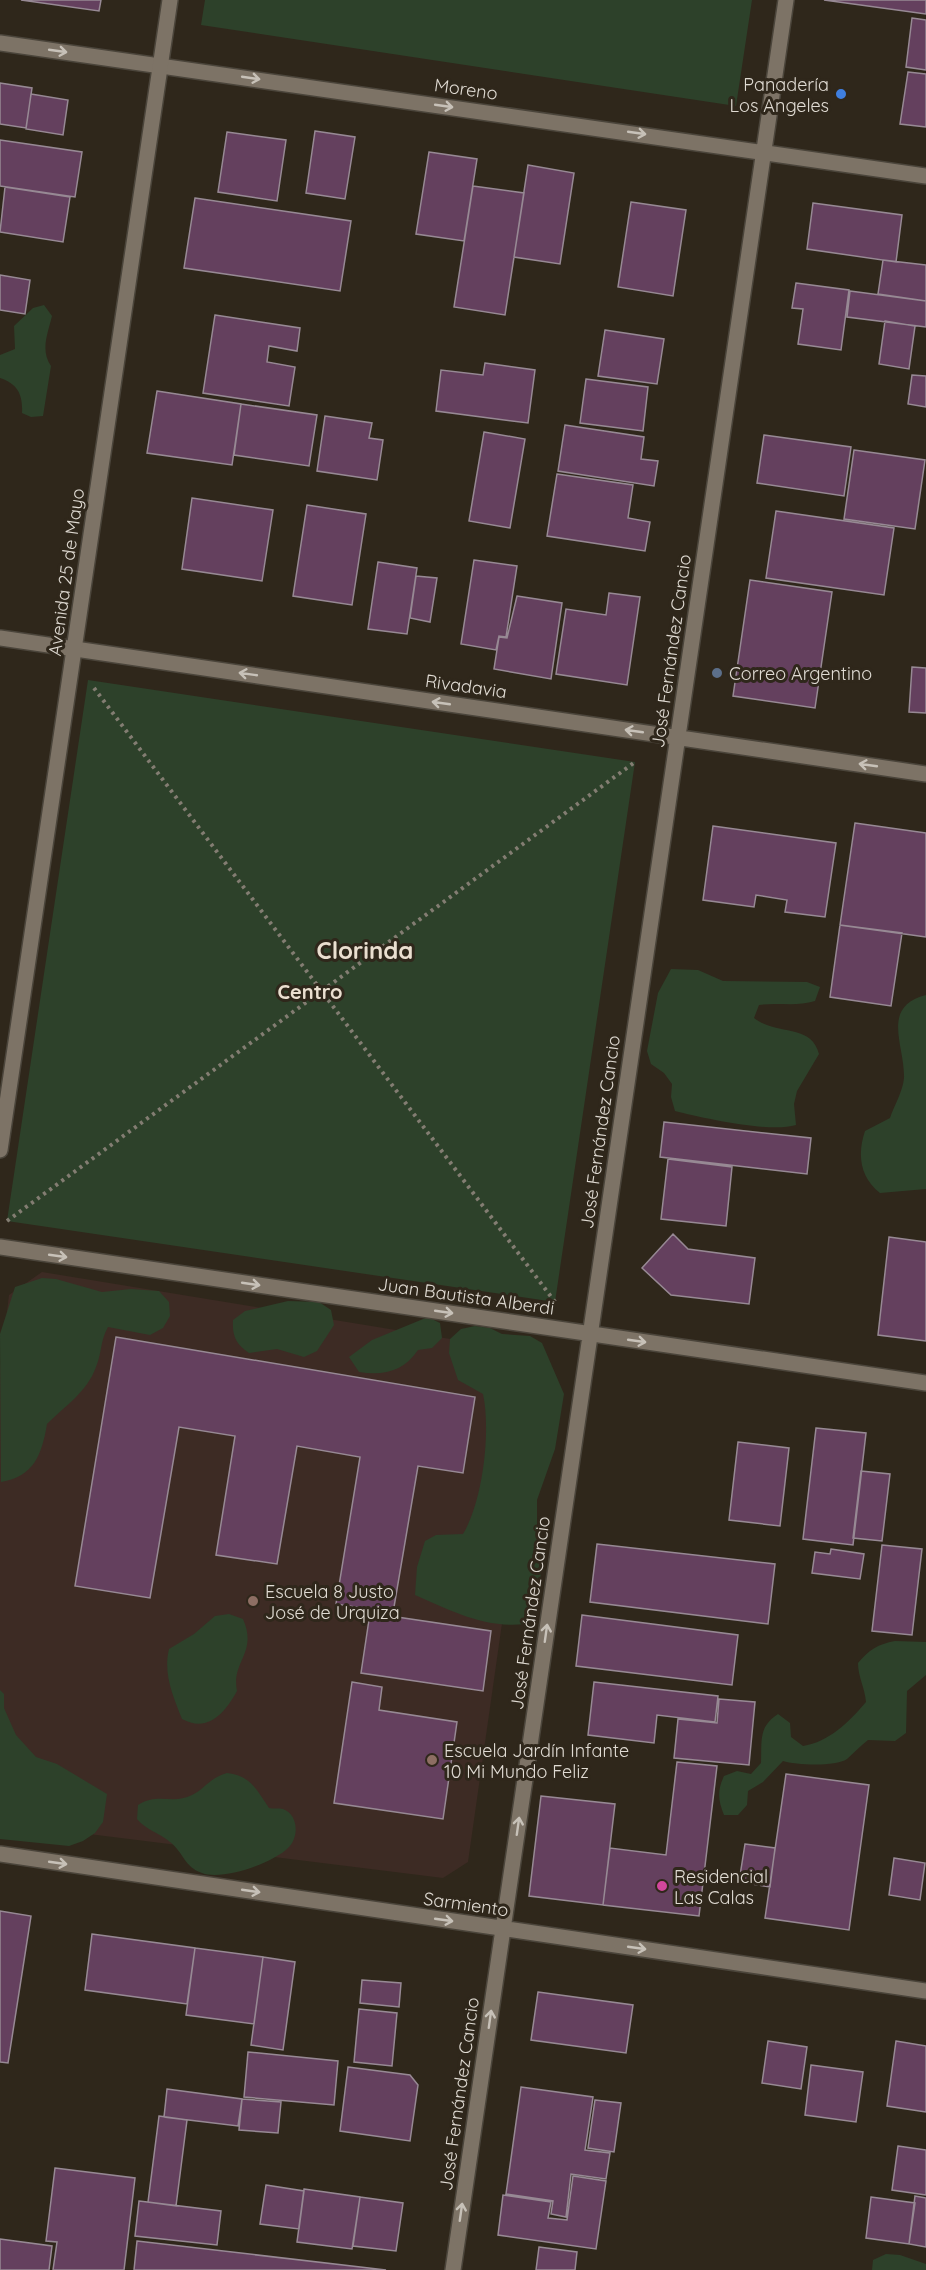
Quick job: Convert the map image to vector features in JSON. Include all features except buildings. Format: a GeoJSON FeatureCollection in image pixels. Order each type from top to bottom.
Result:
{"type":"FeatureCollection","features":[{"type":"Feature","properties":{"kind":"street","name":"Avenida 25 de Mayo"},"geometry":{"type":"LineString","coordinates":[[0,1150],[170,0]]}},
{"type":"Feature","properties":{"kind":"street","name":"José Fernández Cancio"},"geometry":{"type":"LineString","coordinates":[[453,2270],[786,0]]}},
{"type":"Feature","properties":{"kind":"street","name":"Moreno"},"geometry":{"type":"LineString","coordinates":[[0,43],[926,176]]}},
{"type":"Feature","properties":{"kind":"street","name":"Rivadavia"},"geometry":{"type":"LineString","coordinates":[[0,638],[926,774]]}},
{"type":"Feature","properties":{"kind":"street","name":"Juan Bautista Alberdi"},"geometry":{"type":"LineString","coordinates":[[0,1247],[926,1383]]}},
{"type":"Feature","properties":{"kind":"street","name":"Sarmiento"},"geometry":{"type":"LineString","coordinates":[[0,1854],[926,1991]]}},
{"type":"Feature","properties":{"kind":"path"},"geometry":{"type":"LineString","coordinates":[[88,680],[555,1302]]}},
{"type":"Feature","properties":{"kind":"path"},"geometry":{"type":"LineString","coordinates":[[7,1221],[635,762]]}},
{"type":"Feature","properties":{"kind":"shaded area","name":"Escuela 8 Justo José de Urquiza"},"geometry":{"type":"Polygon","coordinates":[[[42,1272],[512,1349],[537,1378],[468,1862],[443,1878],[0,1823],[0,1370],[9,1295],[42,1272]]]}},
{"type":"Feature","properties":{"kind":"green space"},"geometry":{"type":"Polygon","coordinates":[[[205,0],[752,0],[736,106],[201,25],[205,0]]]}},
{"type":"Feature","properties":{"kind":"green space"},"geometry":{"type":"Polygon","coordinates":[[[44,305],[52,316],[45,348],[51,366],[43,416],[31,417],[22,413],[22,401],[15,387],[0,378],[0,355],[15,349],[14,326],[33,308],[44,305]]]}},
{"type":"Feature","properties":{"kind":"green space"},"geometry":{"type":"Polygon","coordinates":[[[88,680],[635,762],[555,1302],[7,1221],[88,680]]]}},
{"type":"Feature","properties":{"kind":"green space"},"geometry":{"type":"Polygon","coordinates":[[[671,969],[698,970],[723,981],[807,982],[820,987],[815,1001],[801,1004],[759,1005],[754,1018],[773,1027],[809,1038],[815,1044],[819,1054],[797,1091],[794,1104],[796,1125],[753,1126],[675,1111],[671,1097],[672,1084],[664,1073],[651,1064],[647,1051],[658,993],[671,969]]]}},
{"type":"Feature","properties":{"kind":"green space"},"geometry":{"type":"Polygon","coordinates":[[[926,995],[926,1189],[880,1193],[868,1180],[862,1165],[861,1149],[865,1131],[890,1118],[904,1078],[898,1029],[899,1018],[903,1008],[926,995]]]}},
{"type":"Feature","properties":{"kind":"green space"},"geometry":{"type":"Polygon","coordinates":[[[42,1278],[56,1279],[102,1292],[131,1289],[159,1291],[169,1302],[170,1316],[163,1328],[150,1335],[108,1327],[92,1376],[75,1398],[47,1424],[39,1454],[34,1462],[21,1475],[1,1482],[0,1334],[15,1287],[42,1278]]]}},
{"type":"Feature","properties":{"kind":"green space"},"geometry":{"type":"Polygon","coordinates":[[[288,1301],[319,1302],[331,1310],[334,1325],[317,1351],[304,1357],[277,1349],[249,1353],[241,1346],[234,1335],[233,1320],[245,1311],[288,1301]]]}},
{"type":"Feature","properties":{"kind":"green space"},"geometry":{"type":"Polygon","coordinates":[[[428,1317],[440,1323],[442,1338],[432,1348],[418,1350],[400,1367],[377,1373],[359,1372],[349,1357],[372,1340],[428,1317]]]}},
{"type":"Feature","properties":{"kind":"green space"},"geometry":{"type":"Polygon","coordinates":[[[475,1326],[490,1328],[502,1334],[530,1336],[542,1343],[564,1394],[555,1449],[537,1500],[537,1546],[542,1587],[534,1613],[525,1624],[510,1625],[482,1621],[415,1595],[417,1567],[425,1541],[436,1535],[463,1534],[476,1503],[484,1465],[486,1427],[483,1394],[458,1380],[449,1353],[450,1339],[461,1329],[475,1326]]]}},
{"type":"Feature","properties":{"kind":"green space"},"geometry":{"type":"Polygon","coordinates":[[[229,1614],[243,1619],[248,1640],[236,1681],[237,1691],[227,1707],[215,1718],[200,1724],[191,1723],[182,1719],[172,1693],[167,1667],[169,1649],[194,1634],[215,1616],[229,1614]]]}},
{"type":"Feature","properties":{"kind":"green space"},"geometry":{"type":"Polygon","coordinates":[[[895,1641],[926,1642],[926,1675],[907,1691],[906,1733],[895,1741],[868,1740],[841,1762],[815,1765],[783,1761],[763,1782],[748,1791],[747,1805],[738,1815],[724,1815],[719,1796],[724,1776],[737,1771],[751,1774],[761,1763],[762,1735],[767,1724],[778,1714],[790,1723],[791,1737],[803,1746],[830,1736],[853,1717],[866,1702],[858,1663],[874,1648],[895,1641]]]}},
{"type":"Feature","properties":{"kind":"green space"},"geometry":{"type":"Polygon","coordinates":[[[0,1690],[4,1694],[4,1708],[16,1735],[36,1757],[57,1764],[107,1794],[103,1822],[95,1833],[83,1841],[69,1846],[0,1839],[0,1690]]]}},
{"type":"Feature","properties":{"kind":"green space"},"geometry":{"type":"Polygon","coordinates":[[[227,1773],[247,1780],[269,1808],[283,1809],[288,1812],[295,1821],[296,1827],[292,1844],[281,1854],[259,1865],[234,1873],[211,1875],[191,1867],[175,1846],[141,1823],[137,1819],[138,1805],[152,1799],[185,1798],[215,1778],[227,1773]]]}},
{"type":"Feature","properties":{"kind":"green space"},"geometry":{"type":"Polygon","coordinates":[[[886,2254],[900,2255],[926,2264],[926,2270],[872,2270],[873,2260],[886,2254]]]}},
{"type":"Feature","properties":{"kind":"place","name":"Panadería Los Angeles"},"geometry":{"type":"Point","coordinates":[841,94]}},
{"type":"Feature","properties":{"kind":"place","name":"Correo Argentino"},"geometry":{"type":"Point","coordinates":[717,673]}},
{"type":"Feature","properties":{"kind":"place","name":"Escuela 8 Justo José de Urquiza"},"geometry":{"type":"Point","coordinates":[253,1601]}},
{"type":"Feature","properties":{"kind":"place","name":"Escuela Jardín Infante 10 Mi Mundo Feliz"},"geometry":{"type":"Point","coordinates":[432,1760]}},
{"type":"Feature","properties":{"kind":"place","name":"Residencial Las Calas"},"geometry":{"type":"Point","coordinates":[662,1886]}},
{"type":"Feature","properties":{"kind":"district","name":"Clorinda"},"geometry":{"type":"Point","coordinates":[365,950]}},
{"type":"Feature","properties":{"kind":"district","name":"Centro"},"geometry":{"type":"Point","coordinates":[310,991]}}]}
